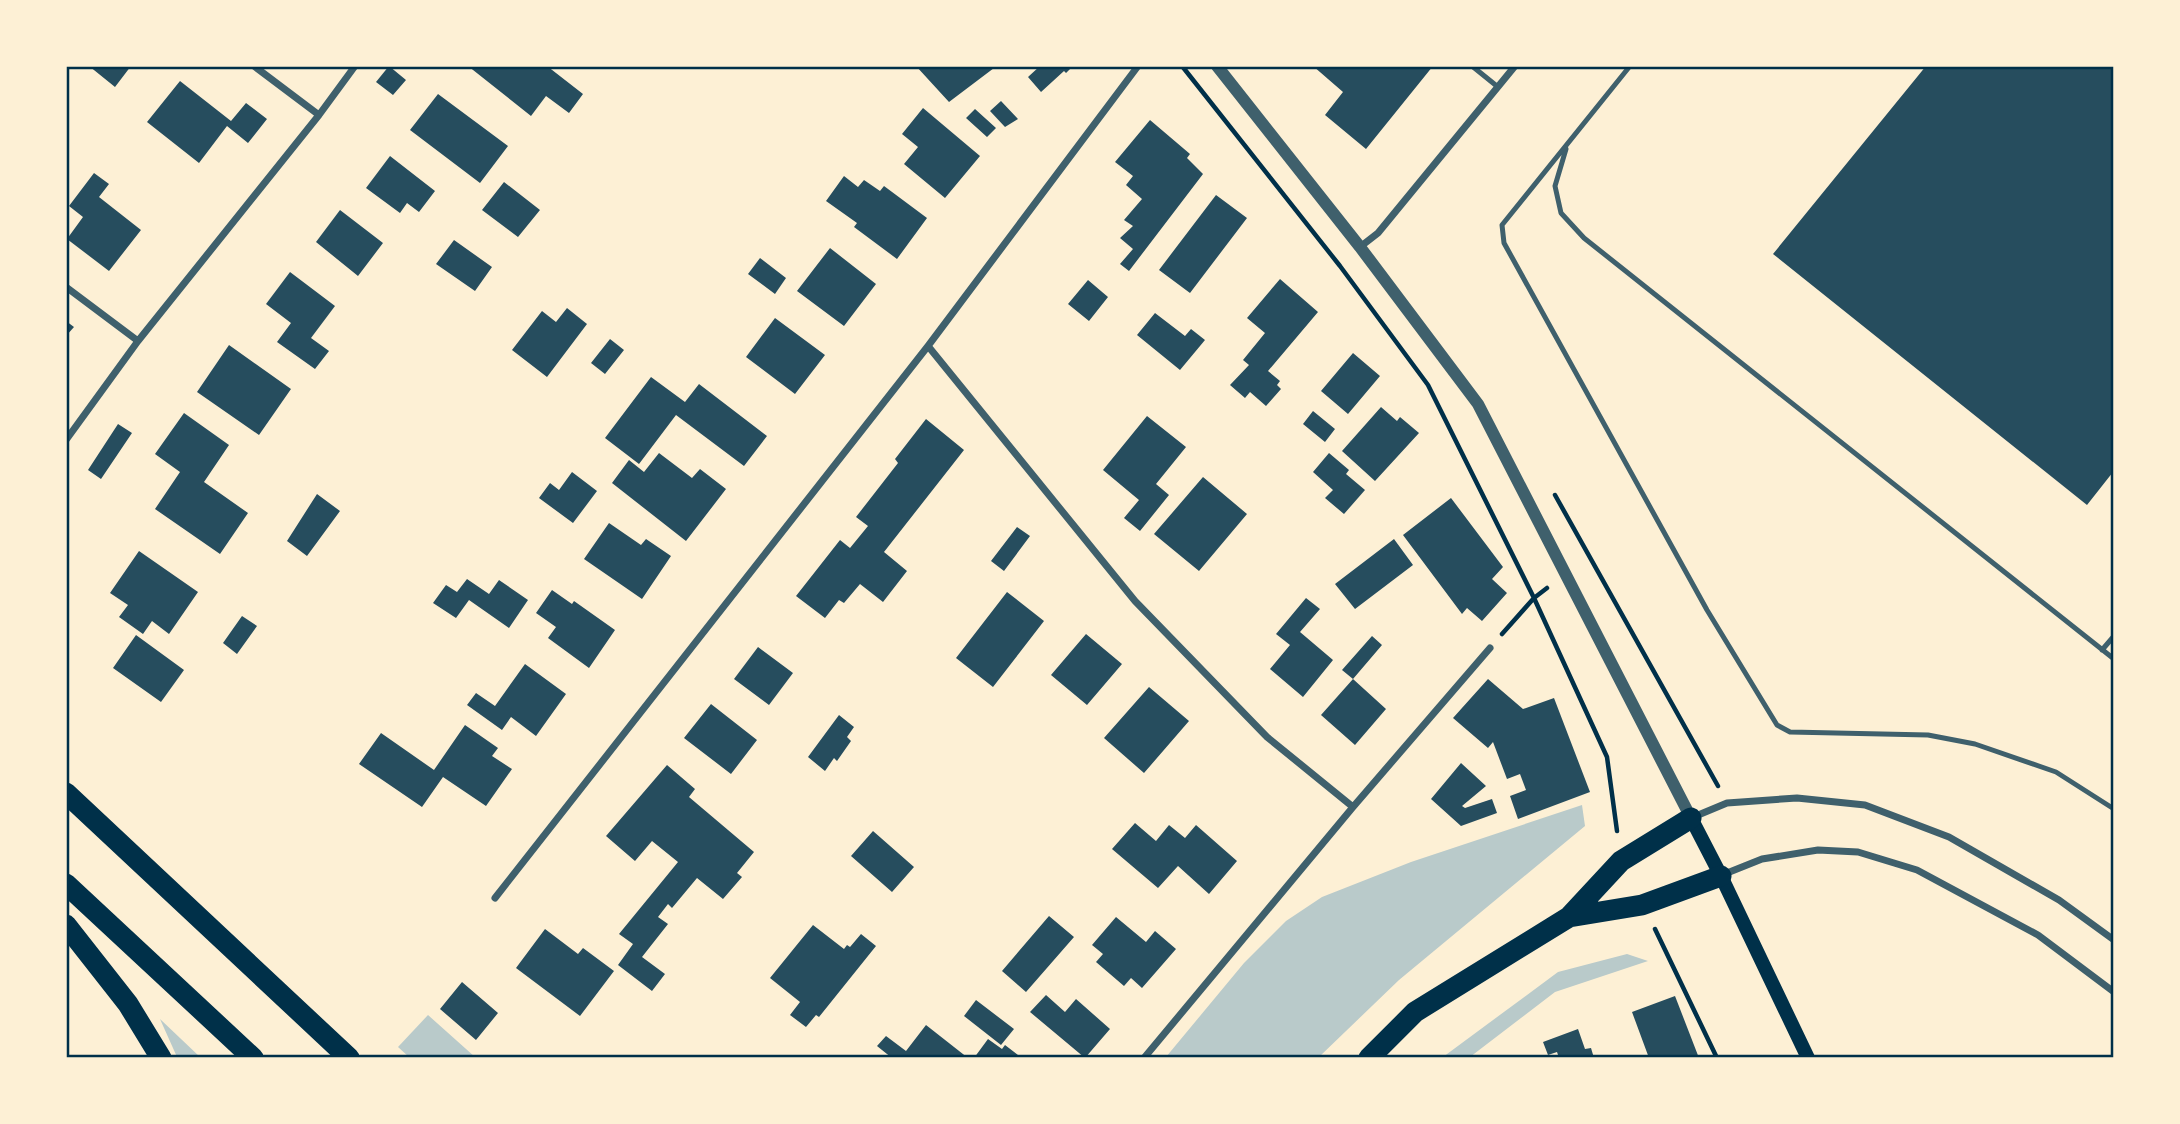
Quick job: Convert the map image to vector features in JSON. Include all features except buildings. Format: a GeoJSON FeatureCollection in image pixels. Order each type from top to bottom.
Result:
{"type":"FeatureCollection","features":[{"type":"Feature","properties":{"kind":"highway"},"geometry":{"type":"LineString","coordinates":[[66,793],[349,1058]]}},
{"type":"Feature","properties":{"kind":"highway"},"geometry":{"type":"LineString","coordinates":[[1369,1058],[1415,1012],[1569,917],[1621,861],[1691,818]]}},
{"type":"Feature","properties":{"kind":"highway"},"geometry":{"type":"LineString","coordinates":[[1569,917],[1643,905],[1721,876]]}},
{"type":"Feature","properties":{"kind":"highway"},"geometry":{"type":"LineString","coordinates":[[66,884],[253,1058]]}},
{"type":"Feature","properties":{"kind":"highway"},"geometry":{"type":"LineString","coordinates":[[66,925],[128,1004],[161,1058]]}},
{"type":"Feature","properties":{"kind":"main road"},"geometry":{"type":"LineString","coordinates":[[1691,818],[1808,1058]]}},
{"type":"Feature","properties":{"kind":"street"},"geometry":{"type":"LineString","coordinates":[[254,66],[319,116]]}},
{"type":"Feature","properties":{"kind":"street"},"geometry":{"type":"LineString","coordinates":[[66,440],[138,341],[319,116],[355,66]]}},
{"type":"Feature","properties":{"kind":"street"},"geometry":{"type":"LineString","coordinates":[[495,898],[928,346],[1138,66]]}},
{"type":"Feature","properties":{"kind":"street"},"geometry":{"type":"LineString","coordinates":[[1217,66],[1360,247],[1478,404],[1691,818],[1727,803],[1797,798],[1865,805],[1949,837],[2059,900],[2113,940]]}},
{"type":"Feature","properties":{"kind":"street"},"geometry":{"type":"LineString","coordinates":[[1360,247],[1378,233],[1515,66]]}},
{"type":"Feature","properties":{"kind":"street"},"geometry":{"type":"LineString","coordinates":[[66,287],[138,341]]}},
{"type":"Feature","properties":{"kind":"street"},"geometry":{"type":"LineString","coordinates":[[928,346],[1135,601],[1267,737],[1353,807]]}},
{"type":"Feature","properties":{"kind":"street"},"geometry":{"type":"LineString","coordinates":[[1144,1058],[1353,807],[1490,648]]}},
{"type":"Feature","properties":{"kind":"street"},"geometry":{"type":"LineString","coordinates":[[1721,876],[1762,859],[1818,850],[1858,852],[1917,870],[2038,935],[2113,992]]}},
{"type":"Feature","properties":{"kind":"lane"},"geometry":{"type":"LineString","coordinates":[[1472,66],[1498,87]]}},
{"type":"Feature","properties":{"kind":"lane"},"geometry":{"type":"LineString","coordinates":[[1630,66],[1502,225],[1504,243],[1707,610],[1776,725],[1790,732],[1928,735],[1975,744],[2056,772],[2113,809]]}},
{"type":"Feature","properties":{"kind":"lane"},"geometry":{"type":"LineString","coordinates":[[1567,145],[1555,186],[1561,213],[1584,238],[2113,659]]}},
{"type":"Feature","properties":{"kind":"lane"},"geometry":{"type":"LineString","coordinates":[[2102,650],[2113,636]]}},
{"type":"Feature","properties":{"kind":"path"},"geometry":{"type":"LineString","coordinates":[[1182,66],[1340,266],[1428,386],[1534,598],[1607,757],[1621,861]]}},
{"type":"Feature","properties":{"kind":"path"},"geometry":{"type":"LineString","coordinates":[[1490,648],[1534,598],[1565,575]]}},
{"type":"Feature","properties":{"kind":"path"},"geometry":{"type":"LineString","coordinates":[[1643,905],[1717,1058]]}},
{"type":"Feature","properties":{"kind":"shaded area"},"geometry":{"type":"Polygon","coordinates":[[[1582,805],[1585,826],[1399,980],[1319,1057],[1166,1057],[1244,963],[1286,921],[1322,897],[1411,862],[1582,805]]]}},
{"type":"Feature","properties":{"kind":"shaded area"},"geometry":{"type":"Polygon","coordinates":[[[1627,954],[1648,961],[1555,992],[1470,1057],[1443,1057],[1558,972],[1627,954]]]}},
{"type":"Feature","properties":{"kind":"shaded area"},"geometry":{"type":"Polygon","coordinates":[[[428,1015],[475,1057],[409,1057],[398,1047],[428,1015]]]}},
{"type":"Feature","properties":{"kind":"shaded area"},"geometry":{"type":"Polygon","coordinates":[[[160,1019],[200,1057],[177,1057],[160,1019]]]}}]}
